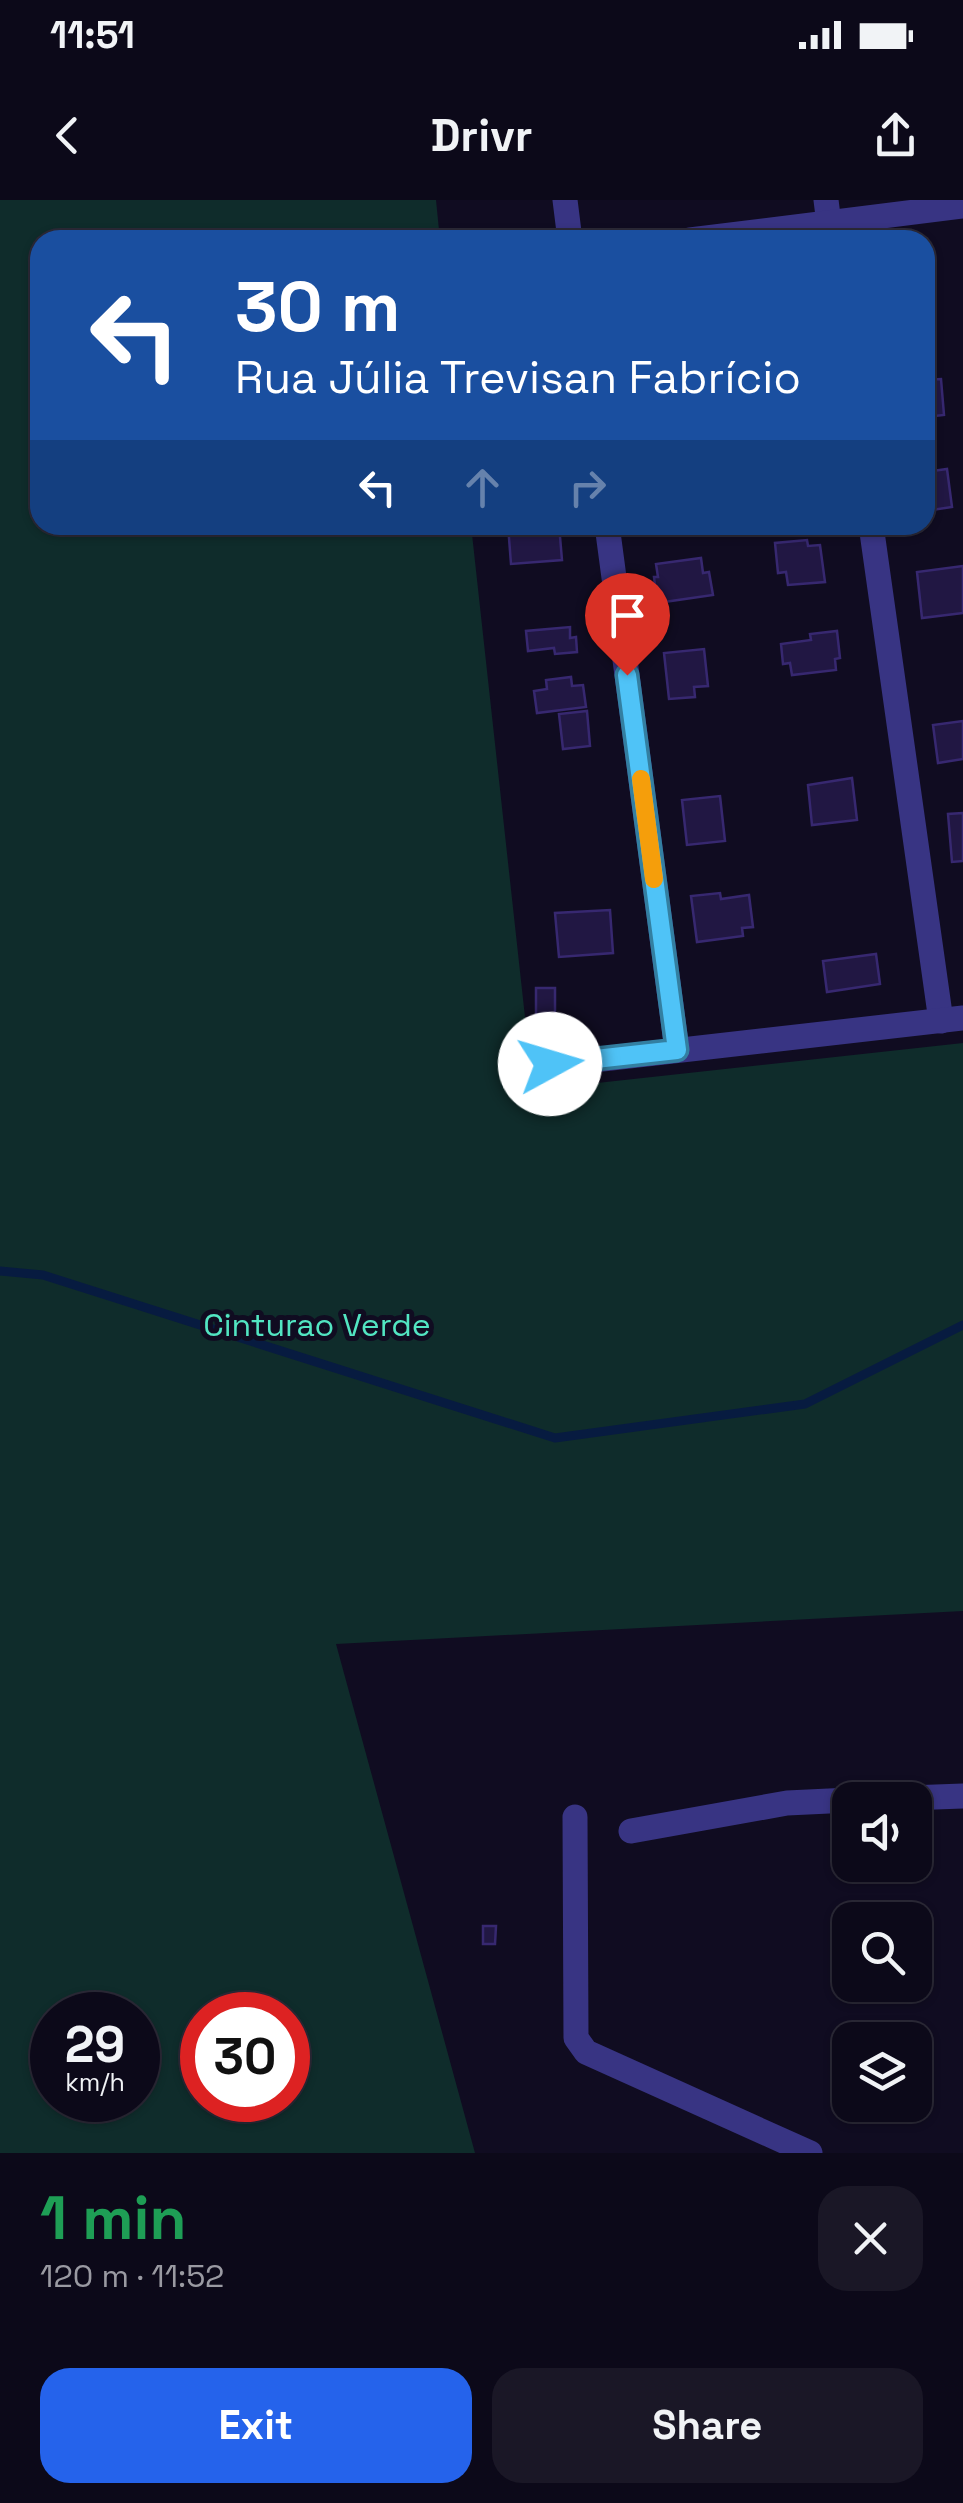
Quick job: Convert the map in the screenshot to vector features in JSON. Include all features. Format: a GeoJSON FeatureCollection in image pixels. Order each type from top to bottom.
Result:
{"type":"FeatureCollection","features":[{"type":"Feature","properties":{"kind":"street"},"geometry":{"type":"LineString","coordinates":[[564,200],[568,230]]}},
{"type":"Feature","properties":{"kind":"street"},"geometry":{"type":"LineString","coordinates":[[763,230],[963,206]]}},
{"type":"Feature","properties":{"kind":"street"},"geometry":{"type":"LineString","coordinates":[[609,535],[677,1050]]}},
{"type":"Feature","properties":{"kind":"street"},"geometry":{"type":"LineString","coordinates":[[550,1064],[952,1020],[874,535]]}},
{"type":"Feature","properties":{"kind":"street"},"geometry":{"type":"LineString","coordinates":[[932,1797],[963,1796]]}},
{"type":"Feature","properties":{"kind":"street"},"geometry":{"type":"LineString","coordinates":[[630,1831],[787,1804],[832,1801]]}},
{"type":"Feature","properties":{"kind":"street"},"geometry":{"type":"LineString","coordinates":[[575,1817],[576,2038],[586,2052],[810,2153]]}},
{"type":"Feature","properties":{"kind":"green space","name":"Cinturao Verde"},"geometry":{"type":"Polygon","coordinates":[[[0,200],[436,200],[439,230],[30,230],[30,535],[472,535],[533,1090],[963,1043],[963,1611],[336,1644],[475,2153],[0,2153],[0,200]]]}},
{"type":"Feature","properties":{"kind":"building"},"geometry":{"type":"Polygon","coordinates":[[[935,379],[941,379],[944,415],[935,416],[935,379]]]}},
{"type":"Feature","properties":{"kind":"building"},"geometry":{"type":"Polygon","coordinates":[[[947,469],[952,507],[935,510],[935,471],[947,469]]]}},
{"type":"Feature","properties":{"kind":"building"},"geometry":{"type":"Polygon","coordinates":[[[509,535],[560,535],[562,560],[511,564],[509,535]]]}},
{"type":"Feature","properties":{"kind":"building"},"geometry":{"type":"Polygon","coordinates":[[[807,540],[808,546],[820,545],[825,582],[788,585],[786,572],[778,573],[775,543],[807,540]]]}},
{"type":"Feature","properties":{"kind":"building"},"geometry":{"type":"Polygon","coordinates":[[[701,558],[703,573],[709,572],[713,595],[657,603],[656,564],[701,558]]]}},
{"type":"Feature","properties":{"kind":"building"},"geometry":{"type":"Polygon","coordinates":[[[963,566],[963,613],[922,618],[917,572],[963,566]]]}},
{"type":"Feature","properties":{"kind":"building"},"geometry":{"type":"Polygon","coordinates":[[[570,627],[570,638],[576,637],[577,652],[555,654],[554,648],[528,651],[526,631],[570,627]]]}},
{"type":"Feature","properties":{"kind":"building"},"geometry":{"type":"Polygon","coordinates":[[[837,631],[840,658],[835,659],[836,670],[792,675],[790,663],[783,664],[781,644],[811,640],[810,634],[837,631]]]}},
{"type":"Feature","properties":{"kind":"building"},"geometry":{"type":"Polygon","coordinates":[[[704,649],[708,686],[694,687],[695,697],[669,699],[664,653],[704,649]]]}},
{"type":"Feature","properties":{"kind":"building"},"geometry":{"type":"Polygon","coordinates":[[[571,677],[572,686],[583,685],[586,707],[537,713],[534,691],[547,689],[546,680],[571,677]]]}},
{"type":"Feature","properties":{"kind":"building"},"geometry":{"type":"Polygon","coordinates":[[[587,711],[590,746],[563,749],[559,714],[587,711]]]}},
{"type":"Feature","properties":{"kind":"building"},"geometry":{"type":"Polygon","coordinates":[[[963,721],[963,759],[938,763],[933,725],[963,721]]]}},
{"type":"Feature","properties":{"kind":"building"},"geometry":{"type":"Polygon","coordinates":[[[852,778],[857,820],[812,825],[808,785],[852,778]]]}},
{"type":"Feature","properties":{"kind":"building"},"geometry":{"type":"Polygon","coordinates":[[[720,796],[725,841],[687,845],[682,800],[720,796]]]}},
{"type":"Feature","properties":{"kind":"building"},"geometry":{"type":"Polygon","coordinates":[[[963,813],[963,861],[952,862],[948,814],[963,813]]]}},
{"type":"Feature","properties":{"kind":"building"},"geometry":{"type":"Polygon","coordinates":[[[720,893],[721,899],[749,895],[753,927],[742,928],[743,936],[697,942],[691,896],[720,893]]]}},
{"type":"Feature","properties":{"kind":"building"},"geometry":{"type":"Polygon","coordinates":[[[610,910],[613,953],[559,957],[555,913],[610,910]]]}},
{"type":"Feature","properties":{"kind":"building"},"geometry":{"type":"Polygon","coordinates":[[[876,954],[880,984],[827,992],[823,961],[876,954]]]}},
{"type":"Feature","properties":{"kind":"building"},"geometry":{"type":"Polygon","coordinates":[[[536,988],[555,988],[555,1018],[536,1018],[536,988]]]}},
{"type":"Feature","properties":{"kind":"building"},"geometry":{"type":"Polygon","coordinates":[[[483,1926],[496,1926],[495,1944],[483,1944],[483,1926]]]}},
{"type":"Feature","properties":{"kind":"waterway"},"geometry":{"type":"LineString","coordinates":[[0,1271],[43,1275],[555,1438],[805,1404],[963,1325]]}},
{"type":"Feature","properties":{"kind":"slow traffic"},"geometry":{"type":"LineString","coordinates":[[641,779],[654,879]]}},
{"type":"Feature","properties":{"kind":"route"},"geometry":{"type":"LineString","coordinates":[[550,1064],[677,1050],[627,675]]}}]}
